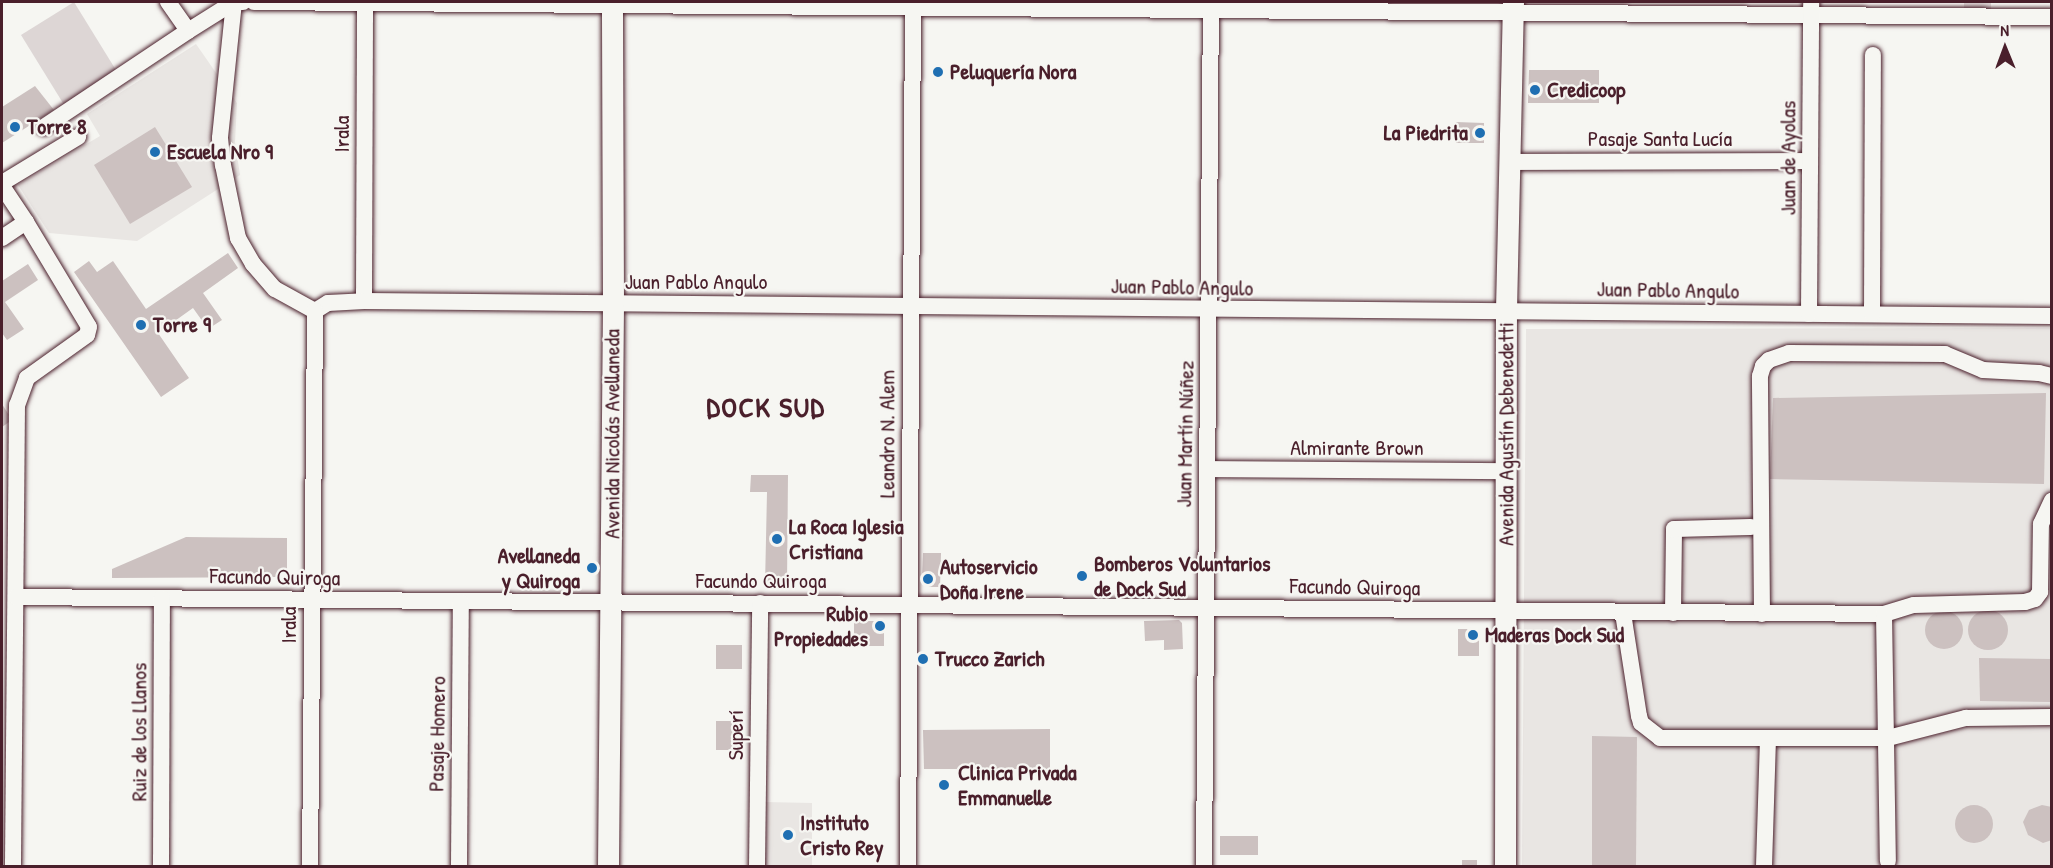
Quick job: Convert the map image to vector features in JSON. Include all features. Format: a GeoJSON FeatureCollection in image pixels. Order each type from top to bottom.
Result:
{"type":"FeatureCollection","features":[{"type":"Feature","properties":{"kind":"main road","name":"Avenida Nicolás Avellaneda"},"geometry":{"type":"LineString","coordinates":[[608,867],[613,304],[612,4]]}},
{"type":"Feature","properties":{"kind":"main road","name":"Avenida Agustín Debenedetti"},"geometry":{"type":"LineString","coordinates":[[1505,867],[1506,310],[1513,6]]}},
{"type":"Feature","properties":{"kind":"street"},"geometry":{"type":"LineString","coordinates":[[168,2],[188,30]]}},
{"type":"Feature","properties":{"kind":"street"},"geometry":{"type":"LineString","coordinates":[[234,2],[220,138],[223,165],[238,238],[253,264],[275,289],[315,311]]}},
{"type":"Feature","properties":{"kind":"street"},"geometry":{"type":"LineString","coordinates":[[44,127],[188,30],[234,2],[245,2]]}},
{"type":"Feature","properties":{"kind":"street"},"geometry":{"type":"LineString","coordinates":[[254,2],[1964,8],[2052,16]]}},
{"type":"Feature","properties":{"kind":"street","name":"Irala"},"geometry":{"type":"LineString","coordinates":[[364,301],[365,3]]}},
{"type":"Feature","properties":{"kind":"street","name":"Leandro N. Alem"},"geometry":{"type":"LineString","coordinates":[[908,867],[913,5]]}},
{"type":"Feature","properties":{"kind":"street","name":"Juan Martín Núñez"},"geometry":{"type":"LineString","coordinates":[[1204,867],[1211,6]]}},
{"type":"Feature","properties":{"kind":"street","name":"Juan de Ayolas"},"geometry":{"type":"LineString","coordinates":[[1809,314],[1811,7]]}},
{"type":"Feature","properties":{"kind":"street"},"geometry":{"type":"LineString","coordinates":[[1872,314],[1873,55]]}},
{"type":"Feature","properties":{"kind":"street"},"geometry":{"type":"LineString","coordinates":[[13,867],[17,405],[27,378],[87,335],[89,327],[2,184],[78,137]]}},
{"type":"Feature","properties":{"kind":"street","name":"Pasaje Santa Lucía"},"geometry":{"type":"LineString","coordinates":[[1509,162],[1810,161]]}},
{"type":"Feature","properties":{"kind":"street"},"geometry":{"type":"LineString","coordinates":[[2,238],[26,222]]}},
{"type":"Feature","properties":{"kind":"street","name":"Juan Pablo Angulo"},"geometry":{"type":"LineString","coordinates":[[315,311],[328,303],[364,301],[911,305],[1209,310],[2052,315]]}},
{"type":"Feature","properties":{"kind":"street","name":"Irala"},"geometry":{"type":"LineString","coordinates":[[310,867],[315,311]]}},
{"type":"Feature","properties":{"kind":"street"},"geometry":{"type":"LineString","coordinates":[[1762,614],[1760,376],[1763,366],[1769,360],[1789,353],[1946,354],[1983,370],[2039,373],[2052,376]]}},
{"type":"Feature","properties":{"kind":"street","name":"Almirante Brown"},"geometry":{"type":"LineString","coordinates":[[1207,469],[1506,471]]}},
{"type":"Feature","properties":{"kind":"street","name":"Facundo Quiroga"},"geometry":{"type":"LineString","coordinates":[[16,597],[1884,614],[1914,605],[2025,602],[2035,598],[2040,592],[2041,524],[2052,500]]}},
{"type":"Feature","properties":{"kind":"street"},"geometry":{"type":"LineString","coordinates":[[1673,613],[1674,529],[1750,528]]}},
{"type":"Feature","properties":{"kind":"street","name":"Ruiz de los Llanos"},"geometry":{"type":"LineString","coordinates":[[161,867],[162,598]]}},
{"type":"Feature","properties":{"kind":"street","name":"Pasaje Homero"},"geometry":{"type":"LineString","coordinates":[[459,867],[461,602]]}},
{"type":"Feature","properties":{"kind":"street","name":"Superí"},"geometry":{"type":"LineString","coordinates":[[758,867],[760,603]]}},
{"type":"Feature","properties":{"kind":"street"},"geometry":{"type":"LineString","coordinates":[[1623,613],[1641,723],[1660,738],[1888,738],[1966,718],[2052,717]]}},
{"type":"Feature","properties":{"kind":"street"},"geometry":{"type":"LineString","coordinates":[[1884,614],[1888,738],[1888,861]]}},
{"type":"Feature","properties":{"kind":"street"},"geometry":{"type":"LineString","coordinates":[[1764,867],[1768,739]]}},
{"type":"Feature","properties":{"kind":"shaded area"},"geometry":{"type":"Polygon","coordinates":[[[74,2],[119,75],[66,108],[21,35],[74,2]]]}},
{"type":"Feature","properties":{"kind":"shaded area"},"geometry":{"type":"Polygon","coordinates":[[[1964,2],[1991,2],[1991,16],[1964,15],[1964,2]]]}},
{"type":"Feature","properties":{"kind":"shaded area","name":"Escuela Nro 9"},"geometry":{"type":"Polygon","coordinates":[[[196,44],[237,103],[235,142],[240,175],[137,241],[49,233],[18,185],[100,136],[87,114],[196,44]]]}},
{"type":"Feature","properties":{"kind":"shaded area"},"geometry":{"type":"Polygon","coordinates":[[[2051,328],[2051,866],[1522,866],[1526,329],[2051,328]]]}},
{"type":"Feature","properties":{"kind":"shaded area","name":"Instituto Cristo Rey"},"geometry":{"type":"Polygon","coordinates":[[[765,802],[812,803],[812,866],[764,866],[765,802]]]}},
{"type":"Feature","properties":{"kind":"building"},"geometry":{"type":"Polygon","coordinates":[[[1529,70],[1599,70],[1599,103],[1528,103],[1529,70]]]}},
{"type":"Feature","properties":{"kind":"building","name":"Torre 8"},"geometry":{"type":"Polygon","coordinates":[[[35,86],[54,110],[2,143],[2,107],[35,86]]]}},
{"type":"Feature","properties":{"kind":"building"},"geometry":{"type":"Polygon","coordinates":[[[1456,122],[1484,123],[1484,143],[1456,143],[1456,122]]]}},
{"type":"Feature","properties":{"kind":"building"},"geometry":{"type":"Polygon","coordinates":[[[155,127],[192,187],[130,224],[94,165],[155,127]]]}},
{"type":"Feature","properties":{"kind":"building","name":"Torre 9"},"geometry":{"type":"Polygon","coordinates":[[[228,253],[238,268],[203,293],[222,320],[208,329],[193,308],[158,333],[189,378],[161,397],[74,272],[89,261],[97,272],[113,261],[146,309],[228,253]]]}},
{"type":"Feature","properties":{"kind":"building"},"geometry":{"type":"Polygon","coordinates":[[[28,264],[38,280],[5,302],[24,329],[7,340],[2,333],[2,281],[28,264]]]}},
{"type":"Feature","properties":{"kind":"building"},"geometry":{"type":"Polygon","coordinates":[[[2046,393],[2044,484],[1770,479],[1773,398],[2046,393]]]}},
{"type":"Feature","properties":{"kind":"building"},"geometry":{"type":"Polygon","coordinates":[[[2,404],[12,420],[2,427],[2,404]]]}},
{"type":"Feature","properties":{"kind":"building","name":"La Roca Iglesia Cristiana"},"geometry":{"type":"Polygon","coordinates":[[[751,475],[788,475],[787,585],[765,585],[767,492],[750,492],[751,475]]]}},
{"type":"Feature","properties":{"kind":"building"},"geometry":{"type":"Polygon","coordinates":[[[186,537],[287,538],[287,569],[277,577],[112,578],[112,569],[186,537]]]}},
{"type":"Feature","properties":{"kind":"building"},"geometry":{"type":"Polygon","coordinates":[[[923,553],[941,553],[940,587],[929,587],[922,579],[923,553]]]}},
{"type":"Feature","properties":{"kind":"building"},"geometry":{"type":"Polygon","coordinates":[[[1988,610],[2002,616],[2008,630],[2002,644],[1988,650],[1974,644],[1968,630],[1974,616],[1988,610]]]}},
{"type":"Feature","properties":{"kind":"building"},"geometry":{"type":"Polygon","coordinates":[[[1944,611],[1951,612],[1957,617],[1962,623],[1962,637],[1957,643],[1951,648],[1944,649],[1937,648],[1931,643],[1926,637],[1925,630],[1926,623],[1931,617],[1937,612],[1944,611]]]}},
{"type":"Feature","properties":{"kind":"building"},"geometry":{"type":"Polygon","coordinates":[[[1179,620],[1182,623],[1183,649],[1164,650],[1164,640],[1145,641],[1144,621],[1179,620]]]}},
{"type":"Feature","properties":{"kind":"building"},"geometry":{"type":"Polygon","coordinates":[[[854,621],[884,621],[884,646],[854,646],[854,621]]]}},
{"type":"Feature","properties":{"kind":"building"},"geometry":{"type":"Polygon","coordinates":[[[1458,629],[1474,629],[1479,636],[1479,656],[1458,656],[1458,629]]]}},
{"type":"Feature","properties":{"kind":"building"},"geometry":{"type":"Polygon","coordinates":[[[716,645],[742,645],[742,669],[716,669],[716,645]]]}},
{"type":"Feature","properties":{"kind":"building"},"geometry":{"type":"Polygon","coordinates":[[[1979,658],[2052,659],[2052,702],[1980,701],[1979,658]]]}},
{"type":"Feature","properties":{"kind":"building"},"geometry":{"type":"Polygon","coordinates":[[[716,721],[742,721],[742,750],[716,750],[716,721]]]}},
{"type":"Feature","properties":{"kind":"building"},"geometry":{"type":"Polygon","coordinates":[[[1050,729],[1050,769],[924,769],[923,730],[1050,729]]]}},
{"type":"Feature","properties":{"kind":"building"},"geometry":{"type":"Polygon","coordinates":[[[1592,736],[1637,737],[1636,866],[1592,866],[1592,736]]]}},
{"type":"Feature","properties":{"kind":"building"},"geometry":{"type":"Polygon","coordinates":[[[1974,805],[1987,811],[1993,824],[1987,837],[1974,843],[1961,837],[1955,824],[1961,811],[1974,805]]]}},
{"type":"Feature","properties":{"kind":"building"},"geometry":{"type":"Polygon","coordinates":[[[2042,805],[2052,807],[2052,840],[2043,843],[2028,835],[2023,822],[2029,810],[2042,805]]]}},
{"type":"Feature","properties":{"kind":"building"},"geometry":{"type":"Polygon","coordinates":[[[1220,836],[1258,836],[1258,855],[1220,855],[1220,836]]]}},
{"type":"Feature","properties":{"kind":"building"},"geometry":{"type":"Polygon","coordinates":[[[1462,860],[1477,860],[1477,866],[1462,866],[1462,860]]]}},
{"type":"Feature","properties":{"kind":"place","name":"Peluquería Nora"},"geometry":{"type":"Point","coordinates":[938,72]}},
{"type":"Feature","properties":{"kind":"place","name":"Credicoop"},"geometry":{"type":"Point","coordinates":[1535,90]}},
{"type":"Feature","properties":{"kind":"place","name":"Torre 8"},"geometry":{"type":"Point","coordinates":[15,127]}},
{"type":"Feature","properties":{"kind":"place","name":"La Piedrita"},"geometry":{"type":"Point","coordinates":[1480,133]}},
{"type":"Feature","properties":{"kind":"place","name":"Escuela Nro 9"},"geometry":{"type":"Point","coordinates":[155,152]}},
{"type":"Feature","properties":{"kind":"place","name":"Torre 9"},"geometry":{"type":"Point","coordinates":[141,325]}},
{"type":"Feature","properties":{"kind":"place","name":"La Roca Iglesia Cristiana"},"geometry":{"type":"Point","coordinates":[777,539]}},
{"type":"Feature","properties":{"kind":"place","name":"Avellaneda y Quiroga"},"geometry":{"type":"Point","coordinates":[592,568]}},
{"type":"Feature","properties":{"kind":"place","name":"Bomberos Voluntarios de Dock Sud"},"geometry":{"type":"Point","coordinates":[1082,576]}},
{"type":"Feature","properties":{"kind":"place","name":"Autoservicio Doña Irene"},"geometry":{"type":"Point","coordinates":[928,579]}},
{"type":"Feature","properties":{"kind":"place","name":"Rubio Propiedades"},"geometry":{"type":"Point","coordinates":[880,626]}},
{"type":"Feature","properties":{"kind":"place","name":"Maderas Dock Sud"},"geometry":{"type":"Point","coordinates":[1473,635]}},
{"type":"Feature","properties":{"kind":"place","name":"Trucco Zarich"},"geometry":{"type":"Point","coordinates":[923,659]}},
{"type":"Feature","properties":{"kind":"place","name":"Clinica Privada Emmanuelle"},"geometry":{"type":"Point","coordinates":[944,785]}},
{"type":"Feature","properties":{"kind":"place","name":"Instituto Cristo Rey"},"geometry":{"type":"Point","coordinates":[788,835]}},
{"type":"Feature","properties":{"kind":"district","name":"DOCK SUD"},"geometry":{"type":"Point","coordinates":[766,407]}}]}
